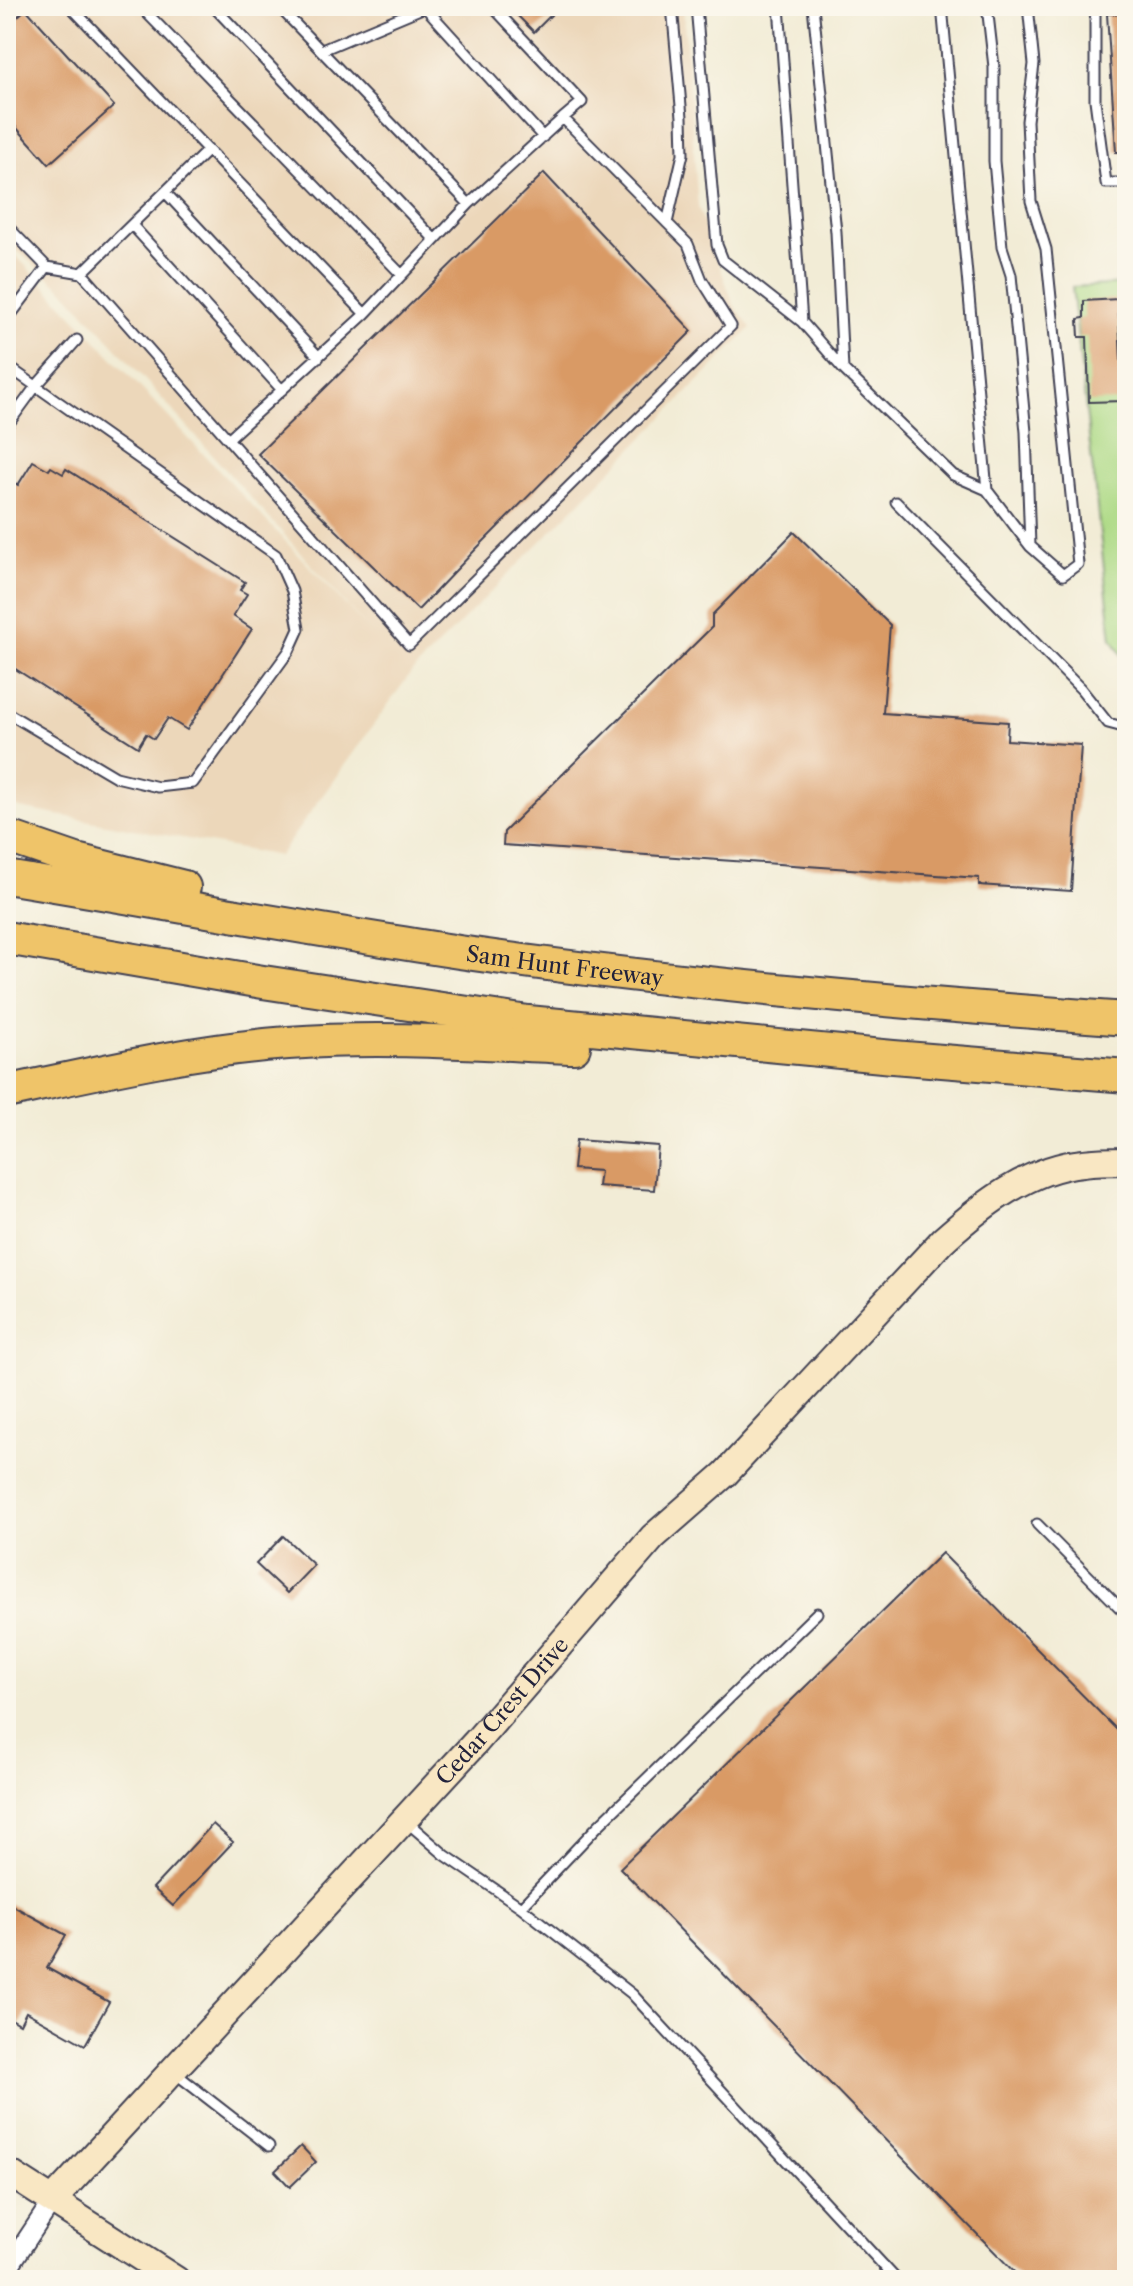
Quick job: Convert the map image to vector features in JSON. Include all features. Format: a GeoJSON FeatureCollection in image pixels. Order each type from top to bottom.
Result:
{"type":"FeatureCollection","features":[{"type":"Feature","properties":{"kind":"highway"},"geometry":{"type":"LineString","coordinates":[[6,836],[76,860],[393,941]]}},
{"type":"Feature","properties":{"kind":"highway","name":"Sam Hunt Freeway"},"geometry":{"type":"LineString","coordinates":[[6,877],[393,941],[615,972],[816,994],[1127,1019]]}},
{"type":"Feature","properties":{"kind":"highway"},"geometry":{"type":"LineString","coordinates":[[6,938],[263,982],[528,1022],[1127,1076]]}},
{"type":"Feature","properties":{"kind":"highway"},"geometry":{"type":"LineString","coordinates":[[6,1092],[229,1049],[348,1040],[411,1039],[893,1057]]}},
{"type":"Feature","properties":{"kind":"street","name":"Cedar Crest Drive"},"geometry":{"type":"LineString","coordinates":[[6,2271],[53,2200],[405,1820],[573,1633],[653,1537],[725,1474],[943,1240],[972,1214],[1027,1179],[1080,1163],[1127,1161]]}},
{"type":"Feature","properties":{"kind":"street"},"geometry":{"type":"LineString","coordinates":[[6,2171],[176,2280]]}},
{"type":"Feature","properties":{"kind":"lane"},"geometry":{"type":"LineString","coordinates":[[70,6],[365,314]]}},
{"type":"Feature","properties":{"kind":"lane"},"geometry":{"type":"LineString","coordinates":[[140,6],[402,275]]}},
{"type":"Feature","properties":{"kind":"lane"},"geometry":{"type":"LineString","coordinates":[[213,6],[435,240]]}},
{"type":"Feature","properties":{"kind":"lane"},"geometry":{"type":"LineString","coordinates":[[278,6],[469,204]]}},
{"type":"Feature","properties":{"kind":"lane"},"geometry":{"type":"LineString","coordinates":[[322,50],[426,6],[543,137]]}},
{"type":"Feature","properties":{"kind":"lane"},"geometry":{"type":"LineString","coordinates":[[228,439],[365,314],[469,204],[582,102],[492,6]]}},
{"type":"Feature","properties":{"kind":"lane"},"geometry":{"type":"LineString","coordinates":[[667,223],[683,154],[672,6]]}},
{"type":"Feature","properties":{"kind":"lane"},"geometry":{"type":"LineString","coordinates":[[696,6],[717,245],[723,260],[802,322],[843,369],[953,475],[987,490],[1030,546],[1063,575],[1078,564],[1046,249],[1031,201],[1027,121],[1034,64],[1028,6]]}},
{"type":"Feature","properties":{"kind":"lane"},"geometry":{"type":"LineString","coordinates":[[779,6],[802,322]]}},
{"type":"Feature","properties":{"kind":"lane"},"geometry":{"type":"LineString","coordinates":[[813,6],[836,232],[843,369]]}},
{"type":"Feature","properties":{"kind":"lane"},"geometry":{"type":"LineString","coordinates":[[942,6],[987,490]]}},
{"type":"Feature","properties":{"kind":"lane"},"geometry":{"type":"LineString","coordinates":[[987,6],[994,67],[994,161],[1002,247],[1011,275],[1016,322],[1026,432],[1030,546]]}},
{"type":"Feature","properties":{"kind":"lane"},"geometry":{"type":"LineString","coordinates":[[1095,6],[1095,100],[1106,183],[1127,183]]}},
{"type":"Feature","properties":{"kind":"lane"},"geometry":{"type":"LineString","coordinates":[[6,225],[47,267],[82,273],[409,645],[731,326],[702,280],[688,244],[563,118]]}},
{"type":"Feature","properties":{"kind":"lane"},"geometry":{"type":"LineString","coordinates":[[82,273],[208,150]]}},
{"type":"Feature","properties":{"kind":"lane"},"geometry":{"type":"LineString","coordinates":[[165,192],[319,357]]}},
{"type":"Feature","properties":{"kind":"lane"},"geometry":{"type":"LineString","coordinates":[[132,225],[282,390]]}},
{"type":"Feature","properties":{"kind":"lane"},"geometry":{"type":"LineString","coordinates":[[6,321],[47,267]]}},
{"type":"Feature","properties":{"kind":"lane"},"geometry":{"type":"LineString","coordinates":[[6,427],[36,386],[77,340]]}},
{"type":"Feature","properties":{"kind":"lane"},"geometry":{"type":"LineString","coordinates":[[6,365],[276,555],[292,591],[299,629],[289,651],[193,783],[158,787],[116,777],[6,712]]}},
{"type":"Feature","properties":{"kind":"lane"},"geometry":{"type":"LineString","coordinates":[[896,502],[1081,689],[1108,723],[1127,728]]}},
{"type":"Feature","properties":{"kind":"lane"},"geometry":{"type":"LineString","coordinates":[[1037,1524],[1127,1615]]}},
{"type":"Feature","properties":{"kind":"lane"},"geometry":{"type":"LineString","coordinates":[[521,1907],[597,1827],[817,1613]]}},
{"type":"Feature","properties":{"kind":"lane"},"geometry":{"type":"LineString","coordinates":[[405,1820],[445,1855],[521,1907],[632,1994],[897,2280]]}},
{"type":"Feature","properties":{"kind":"lane"},"geometry":{"type":"LineString","coordinates":[[172,2071],[191,2089],[269,2146]]}},
{"type":"Feature","properties":{"kind":"shaded area"},"geometry":{"type":"Polygon","coordinates":[[[6,6],[683,6],[698,207],[734,305],[751,328],[410,674],[279,856],[20,808],[6,802],[6,245],[374,635],[68,294],[6,241],[6,6]]]}},
{"type":"Feature","properties":{"kind":"green space"},"geometry":{"type":"Polygon","coordinates":[[[1127,284],[1127,664],[1112,639],[1072,287],[1127,284]]]}},
{"type":"Feature","properties":{"kind":"building"},"geometry":{"type":"Polygon","coordinates":[[[508,6],[560,6],[534,32],[508,6]]]}},
{"type":"Feature","properties":{"kind":"building"},"geometry":{"type":"Polygon","coordinates":[[[26,9],[114,106],[49,164],[6,116],[6,27],[26,9]]]}},
{"type":"Feature","properties":{"kind":"building"},"geometry":{"type":"Polygon","coordinates":[[[1127,13],[1127,152],[1116,152],[1107,14],[1127,13]]]}},
{"type":"Feature","properties":{"kind":"building"},"geometry":{"type":"Polygon","coordinates":[[[544,173],[692,331],[418,610],[258,454],[544,173]]]}},
{"type":"Feature","properties":{"kind":"building"},"geometry":{"type":"Polygon","coordinates":[[[1118,299],[1123,401],[1089,402],[1087,337],[1079,337],[1078,319],[1084,318],[1084,301],[1118,299]]]}},
{"type":"Feature","properties":{"kind":"building"},"geometry":{"type":"Polygon","coordinates":[[[33,461],[63,474],[66,469],[245,582],[240,590],[247,594],[233,616],[252,629],[187,730],[168,718],[154,739],[146,734],[138,747],[6,663],[6,639],[10,633],[6,630],[6,480],[18,485],[33,461]]]}},
{"type":"Feature","properties":{"kind":"building"},"geometry":{"type":"Polygon","coordinates":[[[794,532],[890,625],[883,713],[1008,722],[1007,740],[1081,745],[1071,891],[979,885],[979,878],[503,845],[504,832],[712,627],[712,615],[794,532]]]}},
{"type":"Feature","properties":{"kind":"building"},"geometry":{"type":"Polygon","coordinates":[[[576,1140],[658,1146],[654,1190],[598,1186],[600,1171],[573,1169],[576,1140]]]}},
{"type":"Feature","properties":{"kind":"building"},"geometry":{"type":"Polygon","coordinates":[[[283,1536],[314,1565],[287,1593],[256,1564],[283,1536]]]}},
{"type":"Feature","properties":{"kind":"building"},"geometry":{"type":"Polygon","coordinates":[[[942,1553],[1127,1740],[1127,2280],[1022,2280],[620,1868],[942,1553]]]}},
{"type":"Feature","properties":{"kind":"building"},"geometry":{"type":"Polygon","coordinates":[[[213,1824],[233,1842],[173,1906],[153,1888],[213,1824]]]}},
{"type":"Feature","properties":{"kind":"building"},"geometry":{"type":"Polygon","coordinates":[[[6,1902],[66,1935],[47,1968],[109,2002],[85,2045],[26,2012],[20,2024],[6,2016],[6,1902]]]}},
{"type":"Feature","properties":{"kind":"building"},"geometry":{"type":"Polygon","coordinates":[[[301,2146],[316,2162],[290,2187],[275,2171],[301,2146]]]}}]}
